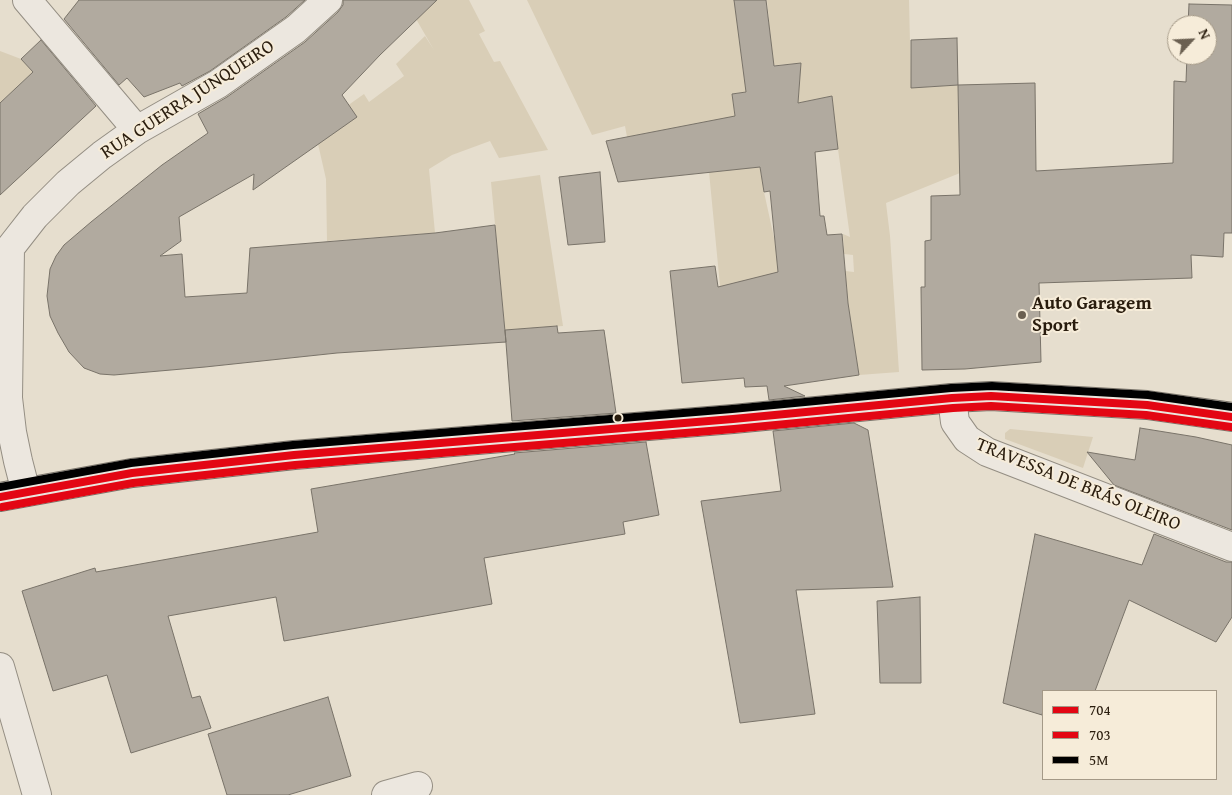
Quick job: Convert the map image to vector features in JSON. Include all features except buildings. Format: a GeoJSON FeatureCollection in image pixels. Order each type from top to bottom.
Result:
{"type":"FeatureCollection","features":[{"type":"Feature","properties":{"kind":"street"},"geometry":{"type":"LineString","coordinates":[[27,0],[138,130]]}},
{"type":"Feature","properties":{"kind":"street","name":"RUA GUERRA JUNQUEIRO"},"geometry":{"type":"LineString","coordinates":[[13,494],[18,461],[8,398],[5,252],[35,216],[68,183],[102,155],[138,130],[218,84],[296,30],[328,0]]}},
{"type":"Feature","properties":{"kind":"street"},"geometry":{"type":"LineString","coordinates":[[13,494],[132,473],[294,454],[723,419],[952,398],[991,396],[1146,405],[1232,416]]}},
{"type":"Feature","properties":{"kind":"street","name":"TRAVESSA DE BRÁS OLEIRO"},"geometry":{"type":"LineString","coordinates":[[952,398],[955,422],[966,439],[987,452],[1232,547]]}},
{"type":"Feature","properties":{"kind":"street"},"geometry":{"type":"LineString","coordinates":[[0,667],[37,795]]}},
{"type":"Feature","properties":{"kind":"street"},"geometry":{"type":"LineString","coordinates":[[386,795],[418,786]]}},
{"type":"Feature","properties":{"kind":"shaded area"},"geometry":{"type":"Polygon","coordinates":[[[405,0],[469,0],[485,31],[479,34],[494,62],[500,61],[548,150],[499,158],[490,141],[452,155],[429,169],[435,233],[327,241],[326,179],[316,128],[364,94],[369,102],[404,76],[396,64],[425,36],[434,50],[405,0]]]}},
{"type":"Feature","properties":{"kind":"shaded area"},"geometry":{"type":"Polygon","coordinates":[[[527,0],[735,0],[749,91],[732,94],[735,117],[627,137],[625,126],[592,135],[527,0]]]}},
{"type":"Feature","properties":{"kind":"shaded area"},"geometry":{"type":"Polygon","coordinates":[[[767,0],[909,0],[911,88],[958,85],[960,173],[886,203],[899,372],[859,375],[845,271],[854,272],[853,255],[844,254],[843,234],[850,237],[832,96],[798,103],[801,63],[765,66],[769,21],[767,0]]]}},
{"type":"Feature","properties":{"kind":"shaded area"},"geometry":{"type":"Polygon","coordinates":[[[0,51],[21,59],[33,72],[0,103],[0,51]]]}},
{"type":"Feature","properties":{"kind":"shaded area"},"geometry":{"type":"Polygon","coordinates":[[[756,143],[776,247],[778,273],[737,312],[744,378],[729,379],[707,151],[756,143]]]}},
{"type":"Feature","properties":{"kind":"shaded area"},"geometry":{"type":"Polygon","coordinates":[[[540,175],[563,326],[505,330],[491,182],[540,175]]]}},
{"type":"Feature","properties":{"kind":"shaded area"},"geometry":{"type":"Polygon","coordinates":[[[1010,429],[1093,437],[1083,468],[1005,439],[1005,433],[1010,429]]]}},
{"type":"Feature","properties":{"kind":"transit line","name":"5M"},"geometry":{"type":"LineString","coordinates":[[0,487],[131,463],[293,445],[732,409],[951,388],[992,386],[1148,395],[1232,407]]}},
{"type":"Feature","properties":{"kind":"transit line","name":"704"},"geometry":{"type":"LineString","coordinates":[[0,497],[132,473],[294,455],[733,419],[952,398],[991,396],[1147,405],[1232,417]]}},
{"type":"Feature","properties":{"kind":"transit line","name":"703"},"geometry":{"type":"LineString","coordinates":[[2,507],[133,483],[295,465],[734,429],[953,408],[991,406],[1146,415],[1231,427]]}},
{"type":"Feature","properties":{"kind":"place","name":"Auto Garagem Sport"},"geometry":{"type":"Point","coordinates":[1022,315]}}]}
